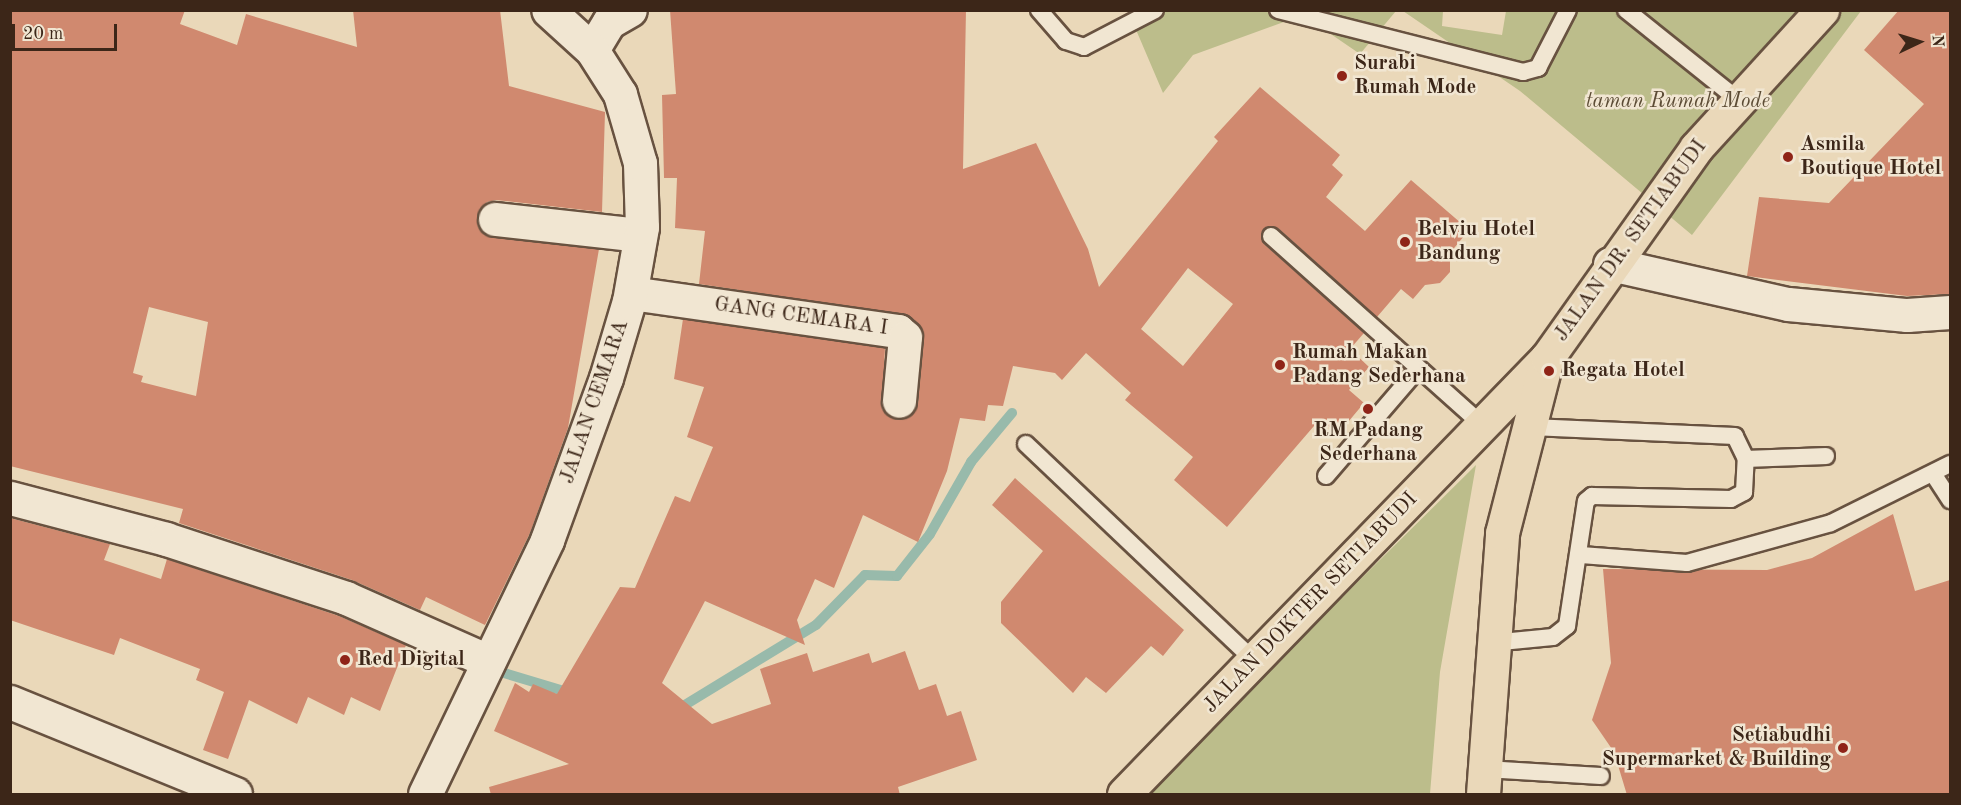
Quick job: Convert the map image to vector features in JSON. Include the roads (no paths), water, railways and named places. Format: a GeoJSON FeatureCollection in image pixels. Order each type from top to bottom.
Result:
{"type":"FeatureCollection","features":[{"type":"Feature","properties":{"kind":"main road","name":"JALAN DR. SETIABUDI"},"geometry":{"type":"LineString","coordinates":[[1484,782],[1491,643],[1502,533],[1547,358],[1610,264],[1737,99],[1822,10]]}},
{"type":"Feature","properties":{"kind":"main road","name":"JALAN DOKTER SETIABUDI"},"geometry":{"type":"LineString","coordinates":[[1124,795],[1256,663],[1481,424],[1547,358]]}},
{"type":"Feature","properties":{"kind":"street","name":"JALAN CEMARA"},"geometry":{"type":"LineString","coordinates":[[425,795],[486,660],[547,540],[606,378],[631,293],[640,235],[640,163],[620,94],[592,50],[548,10]]}},
{"type":"Feature","properties":{"kind":"street"},"geometry":{"type":"LineString","coordinates":[[592,50],[609,21],[630,10]]}},
{"type":"Feature","properties":{"kind":"street"},"geometry":{"type":"LineString","coordinates":[[495,219],[640,235]]}},
{"type":"Feature","properties":{"kind":"street"},"geometry":{"type":"LineString","coordinates":[[1610,264],[1788,304],[1907,315],[1950,312]]}},
{"type":"Feature","properties":{"kind":"street","name":"GANG CEMARA I"},"geometry":{"type":"LineString","coordinates":[[631,293],[898,331],[905,337],[899,401]]}},
{"type":"Feature","properties":{"kind":"street"},"geometry":{"type":"LineString","coordinates":[[10,498],[166,539],[346,598],[486,660]]}},
{"type":"Feature","properties":{"kind":"street"},"geometry":{"type":"LineString","coordinates":[[10,702],[235,795]]}},
{"type":"Feature","properties":{"kind":"lane"},"geometry":{"type":"LineString","coordinates":[[1039,10],[1065,41],[1084,46],[1155,10]]}},
{"type":"Feature","properties":{"kind":"lane"},"geometry":{"type":"LineString","coordinates":[[1278,10],[1523,72],[1538,68],[1568,10]]}},
{"type":"Feature","properties":{"kind":"lane"},"geometry":{"type":"LineString","coordinates":[[1626,10],[1737,99]]}},
{"type":"Feature","properties":{"kind":"lane"},"geometry":{"type":"LineString","coordinates":[[1271,236],[1481,424]]}},
{"type":"Feature","properties":{"kind":"lane"},"geometry":{"type":"LineString","coordinates":[[1326,477],[1418,369]]}},
{"type":"Feature","properties":{"kind":"lane"},"geometry":{"type":"LineString","coordinates":[[1491,643],[1553,636],[1567,626],[1581,555],[1586,501],[1592,496],[1731,500],[1744,492],[1746,459],[1735,436],[1531,427]]}},
{"type":"Feature","properties":{"kind":"lane"},"geometry":{"type":"LineString","coordinates":[[1026,444],[1256,663]]}},
{"type":"Feature","properties":{"kind":"lane"},"geometry":{"type":"LineString","coordinates":[[1746,459],[1826,456]]}},
{"type":"Feature","properties":{"kind":"lane"},"geometry":{"type":"LineString","coordinates":[[1581,555],[1687,563],[1831,523],[1934,475],[1950,464]]}},
{"type":"Feature","properties":{"kind":"lane"},"geometry":{"type":"LineString","coordinates":[[1934,475],[1950,500]]}},
{"type":"Feature","properties":{"kind":"lane"},"geometry":{"type":"LineString","coordinates":[[1484,782],[1601,776]]}},
{"type":"Feature","properties":{"kind":"waterway"},"geometry":{"type":"LineString","coordinates":[[675,711],[816,625],[865,575],[897,576],[930,534],[971,462],[1012,413]]}},
{"type":"Feature","properties":{"kind":"waterway"},"geometry":{"type":"LineString","coordinates":[[504,673],[574,694]]}},
{"type":"Feature","properties":{"kind":"place","name":"Surabi Rumah Mode"},"geometry":{"type":"Point","coordinates":[1342,76]}},
{"type":"Feature","properties":{"kind":"place","name":"Asmila Boutique Hotel"},"geometry":{"type":"Point","coordinates":[1788,157]}},
{"type":"Feature","properties":{"kind":"place","name":"Belviu Hotel Bandung"},"geometry":{"type":"Point","coordinates":[1405,242]}},
{"type":"Feature","properties":{"kind":"place","name":"Rumah Makan Padang Sederhana"},"geometry":{"type":"Point","coordinates":[1280,365]}},
{"type":"Feature","properties":{"kind":"place","name":"Regata Hotel"},"geometry":{"type":"Point","coordinates":[1549,371]}},
{"type":"Feature","properties":{"kind":"place","name":"RM Padang Sederhana"},"geometry":{"type":"Point","coordinates":[1368,409]}},
{"type":"Feature","properties":{"kind":"place","name":"Red Digital"},"geometry":{"type":"Point","coordinates":[345,660]}},
{"type":"Feature","properties":{"kind":"place","name":"Setiabudhi Supermarket & Building"},"geometry":{"type":"Point","coordinates":[1843,748]}},
{"type":"Feature","properties":{"kind":"park label","name":"taman Rumah Mode"},"geometry":{"type":"Point","coordinates":[1678,102]}}]}
